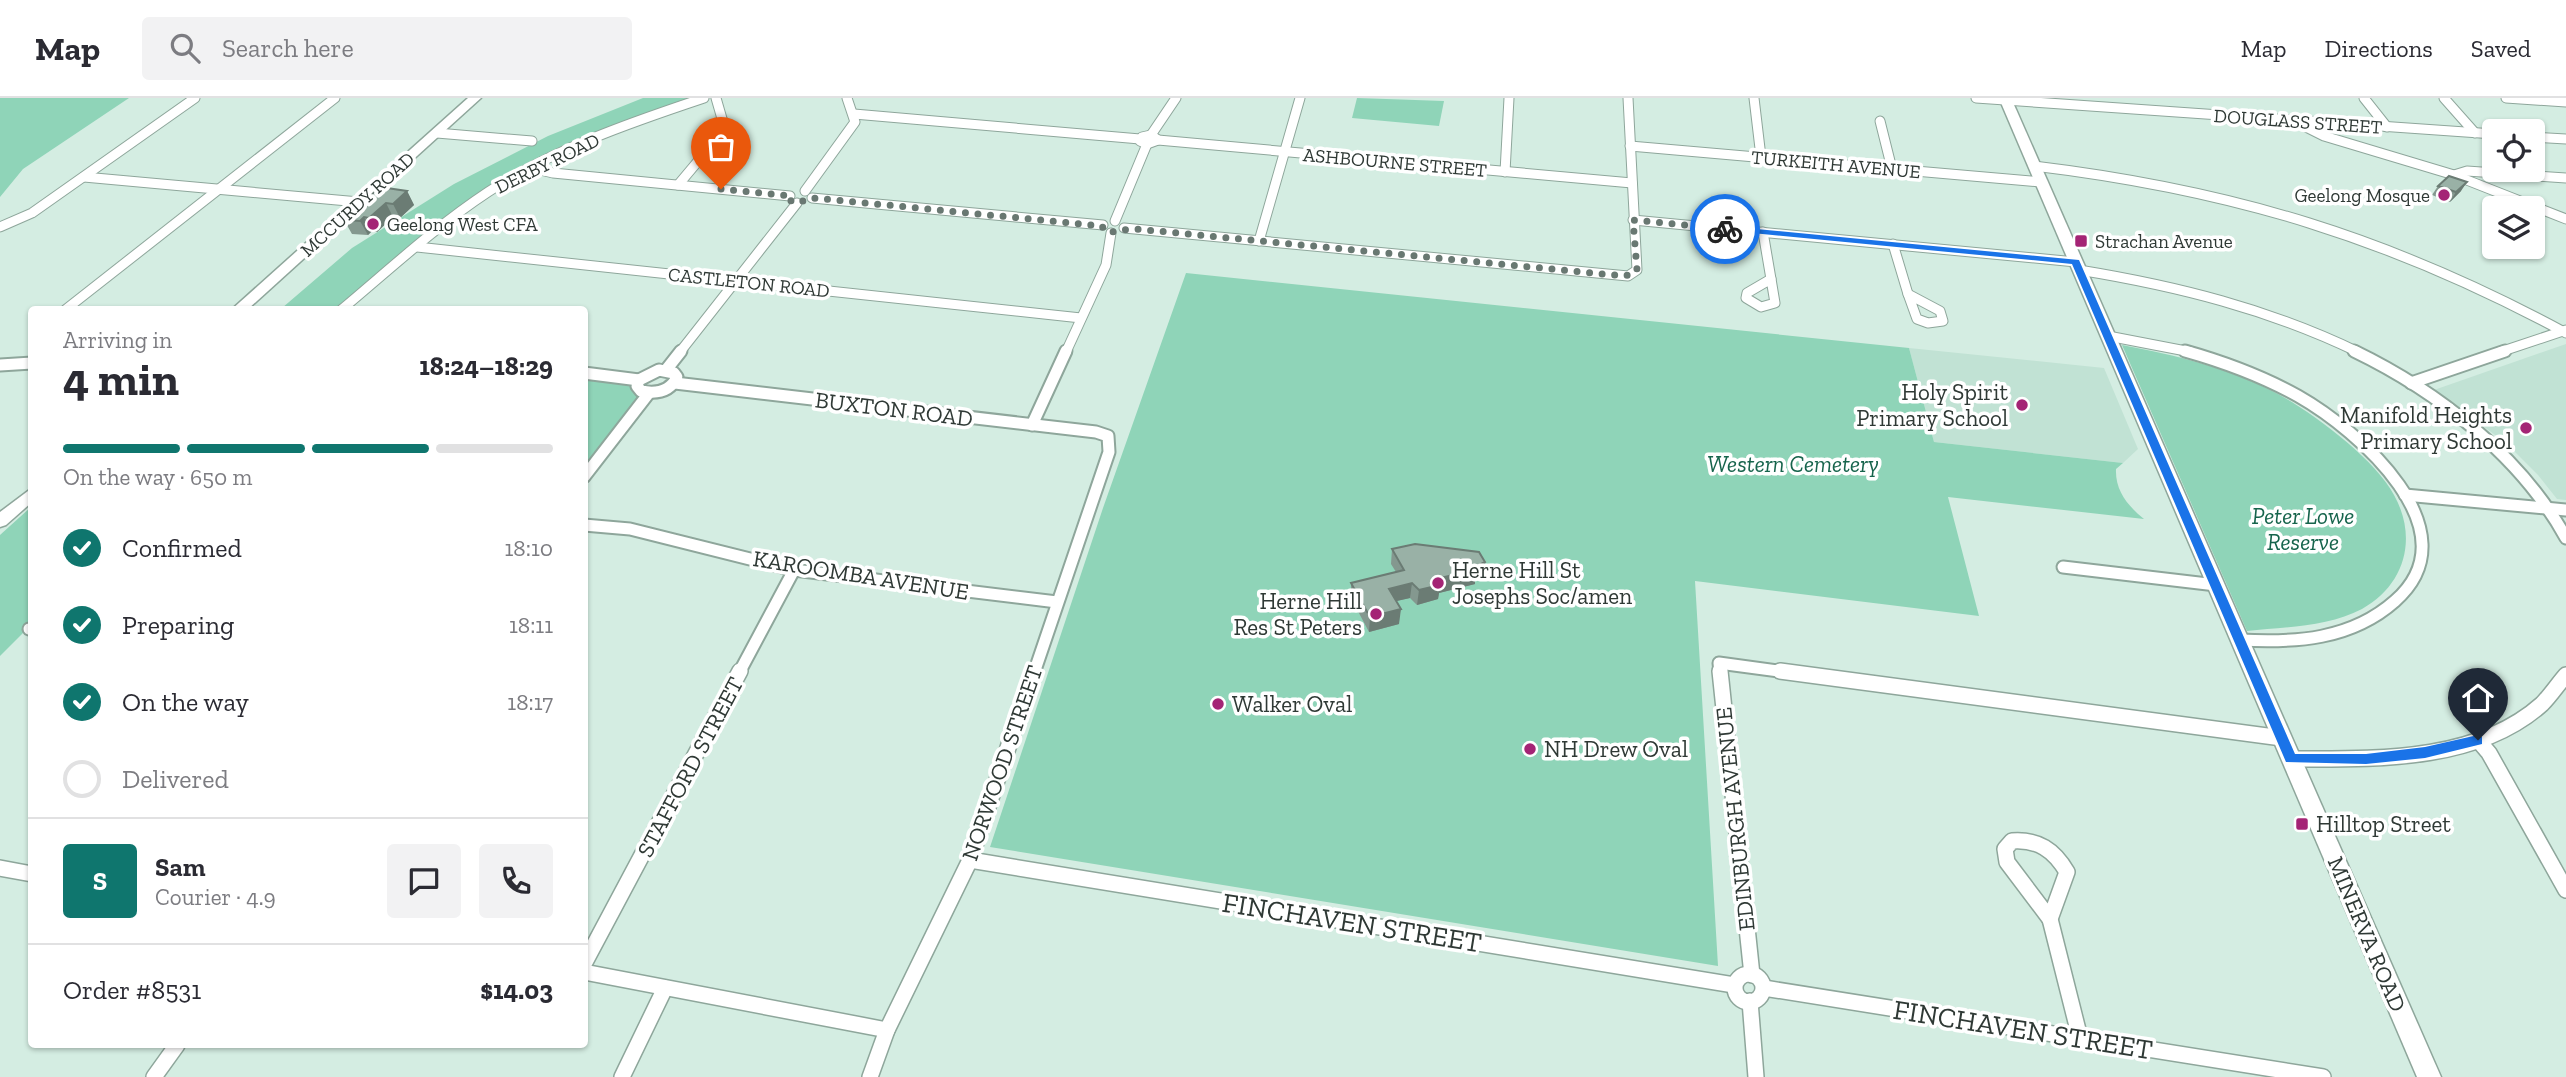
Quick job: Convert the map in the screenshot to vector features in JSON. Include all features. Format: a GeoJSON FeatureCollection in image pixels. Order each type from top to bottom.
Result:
{"type":"FeatureCollection","features":[{"type":"Feature","properties":{"kind":"street"},"geometry":{"type":"LineString","coordinates":[[0,227],[27,216],[195,98]]}},
{"type":"Feature","properties":{"kind":"street"},"geometry":{"type":"LineString","coordinates":[[70,306],[335,98]]}},
{"type":"Feature","properties":{"kind":"street","name":"MCCURDY ROAD"},"geometry":{"type":"LineString","coordinates":[[242,306],[475,98]]}},
{"type":"Feature","properties":{"kind":"street","name":"DERBY ROAD"},"geometry":{"type":"LineString","coordinates":[[346,306],[488,192],[532,167],[624,126],[704,98]]}},
{"type":"Feature","properties":{"kind":"street"},"geometry":{"type":"LineString","coordinates":[[678,185],[725,129],[716,98]]}},
{"type":"Feature","properties":{"kind":"street"},"geometry":{"type":"LineString","coordinates":[[808,194],[855,122],[847,98]]}},
{"type":"Feature","properties":{"kind":"street"},"geometry":{"type":"LineString","coordinates":[[1119,225],[1149,139],[1176,98]]}},
{"type":"Feature","properties":{"kind":"street"},"geometry":{"type":"LineString","coordinates":[[1259,241],[1300,98]]}},
{"type":"Feature","properties":{"kind":"street"},"geometry":{"type":"LineString","coordinates":[[1505,172],[1509,98]]}},
{"type":"Feature","properties":{"kind":"street"},"geometry":{"type":"LineString","coordinates":[[532,167],[553,173],[793,199],[808,194],[1107,229],[1119,225],[1624,276],[1637,270],[1628,98]]}},
{"type":"Feature","properties":{"kind":"street"},"geometry":{"type":"LineString","coordinates":[[1754,98],[1761,157]]}},
{"type":"Feature","properties":{"kind":"street","name":"DOUGLASS STREET"},"geometry":{"type":"LineString","coordinates":[[1976,98],[2482,133]]}},
{"type":"Feature","properties":{"kind":"street"},"geometry":{"type":"LineString","coordinates":[[2135,98],[2143,111]]}},
{"type":"Feature","properties":{"kind":"street"},"geometry":{"type":"LineString","coordinates":[[2364,98],[2387,127]]}},
{"type":"Feature","properties":{"kind":"street"},"geometry":{"type":"LineString","coordinates":[[2444,98],[2475,133]]}},
{"type":"Feature","properties":{"kind":"street"},"geometry":{"type":"LineString","coordinates":[[2506,98],[2566,102]]}},
{"type":"Feature","properties":{"kind":"street","name":"MINERVA ROAD"},"geometry":{"type":"LineString","coordinates":[[2006,100],[2429,1077]]}},
{"type":"Feature","properties":{"kind":"street","name":"ASHBOURNE STREET"},"geometry":{"type":"LineString","coordinates":[[854,114],[1632,183]]}},
{"type":"Feature","properties":{"kind":"street"},"geometry":{"type":"LineString","coordinates":[[1880,121],[1892,169]]}},
{"type":"Feature","properties":{"kind":"street"},"geometry":{"type":"LineString","coordinates":[[2296,122],[2323,136],[2454,175],[2566,219]]}},
{"type":"Feature","properties":{"kind":"street"},"geometry":{"type":"LineString","coordinates":[[437,132],[532,141]]}},
{"type":"Feature","properties":{"kind":"street"},"geometry":{"type":"LineString","coordinates":[[2545,138],[2566,139]]}},
{"type":"Feature","properties":{"kind":"street","name":"TURKEITH AVENUE"},"geometry":{"type":"LineString","coordinates":[[1630,146],[1892,169],[2038,174],[2171,185],[2292,216],[2377,245],[2441,270],[2565,331]]}},
{"type":"Feature","properties":{"kind":"street"},"geometry":{"type":"LineString","coordinates":[[2454,175],[2467,171],[2566,178]]}},
{"type":"Feature","properties":{"kind":"street"},"geometry":{"type":"LineString","coordinates":[[84,177],[359,202]]}},
{"type":"Feature","properties":{"kind":"street"},"geometry":{"type":"LineString","coordinates":[[666,370],[736,281],[793,199]]}},
{"type":"Feature","properties":{"kind":"street"},"geometry":{"type":"LineString","coordinates":[[1633,220],[1893,244],[2078,266],[2234,302],[2332,340],[2411,383],[2485,438],[2546,508],[2566,538]]}},
{"type":"Feature","properties":{"kind":"street"},"geometry":{"type":"LineString","coordinates":[[1032,425],[1106,265],[1107,229]]}},
{"type":"Feature","properties":{"kind":"street"},"geometry":{"type":"LineString","coordinates":[[1763,232],[1771,279]]}},
{"type":"Feature","properties":{"kind":"street"},"geometry":{"type":"LineString","coordinates":[[1893,244],[1908,294]]}},
{"type":"Feature","properties":{"kind":"street","name":"CASTLETON ROAD"},"geometry":{"type":"LineString","coordinates":[[417,247],[1081,318]]}},
{"type":"Feature","properties":{"kind":"street"},"geometry":{"type":"LineString","coordinates":[[2411,383],[2565,331]]}},
{"type":"Feature","properties":{"kind":"street"},"geometry":{"type":"LineString","coordinates":[[2108,336],[2162,344],[2283,387],[2352,433],[2373,453],[2405,495],[2417,516],[2424,561],[2404,595],[2393,607],[2361,625],[2319,637],[2276,642],[2240,640]]}},
{"type":"Feature","properties":{"kind":"street"},"geometry":{"type":"LineString","coordinates":[[0,365],[28,363]]}},
{"type":"Feature","properties":{"kind":"street"},"geometry":{"type":"LineString","coordinates":[[666,370],[677,377],[675,383],[667,389],[649,393],[641,391],[637,386],[639,380],[647,374],[666,370]]}},
{"type":"Feature","properties":{"kind":"street"},"geometry":{"type":"LineString","coordinates":[[588,374],[639,380]]}},
{"type":"Feature","properties":{"kind":"street","name":"BUXTON ROAD"},"geometry":{"type":"LineString","coordinates":[[675,383],[1096,432],[1108,436],[1110,441]]}},
{"type":"Feature","properties":{"kind":"street"},"geometry":{"type":"LineString","coordinates":[[588,472],[649,393]]}},
{"type":"Feature","properties":{"kind":"street","name":"NORWOOD STREET"},"geometry":{"type":"LineString","coordinates":[[870,1077],[887,1030],[970,860],[1109,452],[1110,441]]}},
{"type":"Feature","properties":{"kind":"street"},"geometry":{"type":"LineString","coordinates":[[2405,495],[2566,510]]}},
{"type":"Feature","properties":{"kind":"street"},"geometry":{"type":"LineString","coordinates":[[0,521],[28,496]]}},
{"type":"Feature","properties":{"kind":"street","name":"KAROOMBA AVENUE"},"geometry":{"type":"LineString","coordinates":[[588,525],[630,529],[794,570],[1057,602]]}},
{"type":"Feature","properties":{"kind":"street"},"geometry":{"type":"LineString","coordinates":[[2063,567],[2216,585]]}},
{"type":"Feature","properties":{"kind":"street","name":"STAFFORD STREET"},"geometry":{"type":"LineString","coordinates":[[588,956],[794,570]]}},
{"type":"Feature","properties":{"kind":"street","name":"EDINBURGH AVENUE"},"geometry":{"type":"LineString","coordinates":[[1752,975],[1719,663],[2282,738]]}},
{"type":"Feature","properties":{"kind":"street"},"geometry":{"type":"LineString","coordinates":[[2291,759],[2366,759],[2425,752],[2478,740],[2519,720],[2565,680]]}},
{"type":"Feature","properties":{"kind":"street"},"geometry":{"type":"LineString","coordinates":[[2478,740],[2489,753],[2566,890]]}},
{"type":"Feature","properties":{"kind":"street"},"geometry":{"type":"LineString","coordinates":[[2050,919],[2067,872],[2059,857],[2042,844],[2028,839],[2012,841],[2005,849],[2007,862],[2050,919],[2080,1038]]}},
{"type":"Feature","properties":{"kind":"street","name":"FINCHAVEN STREET"},"geometry":{"type":"LineString","coordinates":[[970,860],[1734,985]]}},
{"type":"Feature","properties":{"kind":"street"},"geometry":{"type":"LineString","coordinates":[[0,868],[28,873]]}},
{"type":"Feature","properties":{"kind":"street"},"geometry":{"type":"LineString","coordinates":[[588,973],[887,1030]]}},
{"type":"Feature","properties":{"kind":"street"},"geometry":{"type":"LineString","coordinates":[[1752,975],[1764,988],[1762,996],[1750,1001],[1741,997],[1734,985],[1739,976],[1752,975]]}},
{"type":"Feature","properties":{"kind":"street"},"geometry":{"type":"LineString","coordinates":[[622,1077],[666,988]]}},
{"type":"Feature","properties":{"kind":"street","name":"FINCHAVEN STREET"},"geometry":{"type":"LineString","coordinates":[[1764,988],[2323,1077]]}},
{"type":"Feature","properties":{"kind":"street"},"geometry":{"type":"LineString","coordinates":[[1750,1001],[1756,1077]]}},
{"type":"Feature","properties":{"kind":"street"},"geometry":{"type":"LineString","coordinates":[[153,1077],[175,1048]]}},
{"type":"Feature","properties":{"kind":"shaded area","name":"Manifold Heights Primary School"},"geometry":{"type":"Polygon","coordinates":[[[2566,344],[2566,500],[2557,499],[2538,475],[2506,443],[2434,390],[2566,344]]]}},
{"type":"Feature","properties":{"kind":"shaded area","name":"Holy Spirit Primary School"},"geometry":{"type":"Polygon","coordinates":[[[1909,348],[2104,368],[2138,449],[2123,463],[1934,442],[1909,348]]]}},
{"type":"Feature","properties":{"kind":"green space"},"geometry":{"type":"Polygon","coordinates":[[[0,98],[129,98],[23,169],[0,197],[0,98]]]}},
{"type":"Feature","properties":{"kind":"green space"},"geometry":{"type":"Polygon","coordinates":[[[643,98],[695,98],[486,189],[457,208],[340,306],[284,306],[352,248],[454,184],[548,136],[643,98]]]}},
{"type":"Feature","properties":{"kind":"green space"},"geometry":{"type":"Polygon","coordinates":[[[1357,98],[1444,101],[1439,126],[1352,118],[1357,98]]]}},
{"type":"Feature","properties":{"kind":"green space","name":"Western Cemetery"},"geometry":{"type":"Polygon","coordinates":[[[1186,273],[1909,348],[1934,442],[2123,463],[2116,469],[2120,491],[2144,519],[1948,497],[1979,616],[1695,581],[1718,966],[990,847],[1103,508],[1186,273]]]}},
{"type":"Feature","properties":{"kind":"green space","name":"Peter Lowe Reserve"},"geometry":{"type":"Polygon","coordinates":[[[2122,345],[2202,363],[2260,385],[2309,413],[2358,452],[2394,495],[2405,528],[2403,559],[2389,587],[2377,599],[2349,615],[2306,625],[2247,631],[2122,345]]]}},
{"type":"Feature","properties":{"kind":"green space"},"geometry":{"type":"Polygon","coordinates":[[[588,378],[629,384],[638,397],[588,465],[588,378]]]}},
{"type":"Feature","properties":{"kind":"green space"},"geometry":{"type":"Polygon","coordinates":[[[28,510],[28,628],[0,656],[0,535],[28,510]]]}},
{"type":"Feature","properties":{"kind":"building"},"geometry":{"type":"Polygon","coordinates":[[[2449,176],[2467,182],[2456,192],[2438,186],[2449,176]]]}},
{"type":"Feature","properties":{"kind":"building"},"geometry":{"type":"Polygon","coordinates":[[[380,187],[407,191],[393,204],[386,203],[369,218],[364,217],[360,221],[344,220],[380,187]]]}},
{"type":"Feature","properties":{"kind":"building"},"geometry":{"type":"Polygon","coordinates":[[[1415,544],[1479,552],[1485,562],[1475,567],[1477,569],[1437,579],[1440,585],[1419,590],[1412,583],[1389,589],[1401,609],[1370,617],[1351,583],[1404,570],[1392,549],[1415,544]]]}},
{"type":"Feature","properties":{"kind":"way so far"},"geometry":{"type":"LineString","coordinates":[[721,189],[790,196],[789,200],[797,203],[811,198],[825,199],[1102,226],[1105,231],[1111,233],[1124,228],[1136,229],[1624,276],[1637,270],[1633,220],[1725,229]]}},
{"type":"Feature","properties":{"kind":"place","name":"Geelong Mosque"},"geometry":{"type":"Point","coordinates":[2444,195]}},
{"type":"Feature","properties":{"kind":"place","name":"Geelong West CFA"},"geometry":{"type":"Point","coordinates":[373,224]}},
{"type":"Feature","properties":{"kind":"place","name":"Strachan Avenue"},"geometry":{"type":"Point","coordinates":[2081,241]}},
{"type":"Feature","properties":{"kind":"place","name":"Holy Spirit Primary School"},"geometry":{"type":"Point","coordinates":[2022,405]}},
{"type":"Feature","properties":{"kind":"place","name":"Manifold Heights Primary School"},"geometry":{"type":"Point","coordinates":[2526,428]}},
{"type":"Feature","properties":{"kind":"place","name":"Herne Hill St Josephs Soc/amen"},"geometry":{"type":"Point","coordinates":[1438,583]}},
{"type":"Feature","properties":{"kind":"place","name":"Herne Hill Res St Peters"},"geometry":{"type":"Point","coordinates":[1376,614]}},
{"type":"Feature","properties":{"kind":"place","name":"Walker Oval"},"geometry":{"type":"Point","coordinates":[1218,704]}},
{"type":"Feature","properties":{"kind":"place","name":"NH Drew Oval"},"geometry":{"type":"Point","coordinates":[1530,749]}},
{"type":"Feature","properties":{"kind":"place","name":"Hilltop Street"},"geometry":{"type":"Point","coordinates":[2302,824]}},
{"type":"Feature","properties":{"kind":"route"},"geometry":{"type":"LineString","coordinates":[[1725,229],[2076,262],[2291,759],[2366,759],[2425,752],[2478,740]]}}]}
